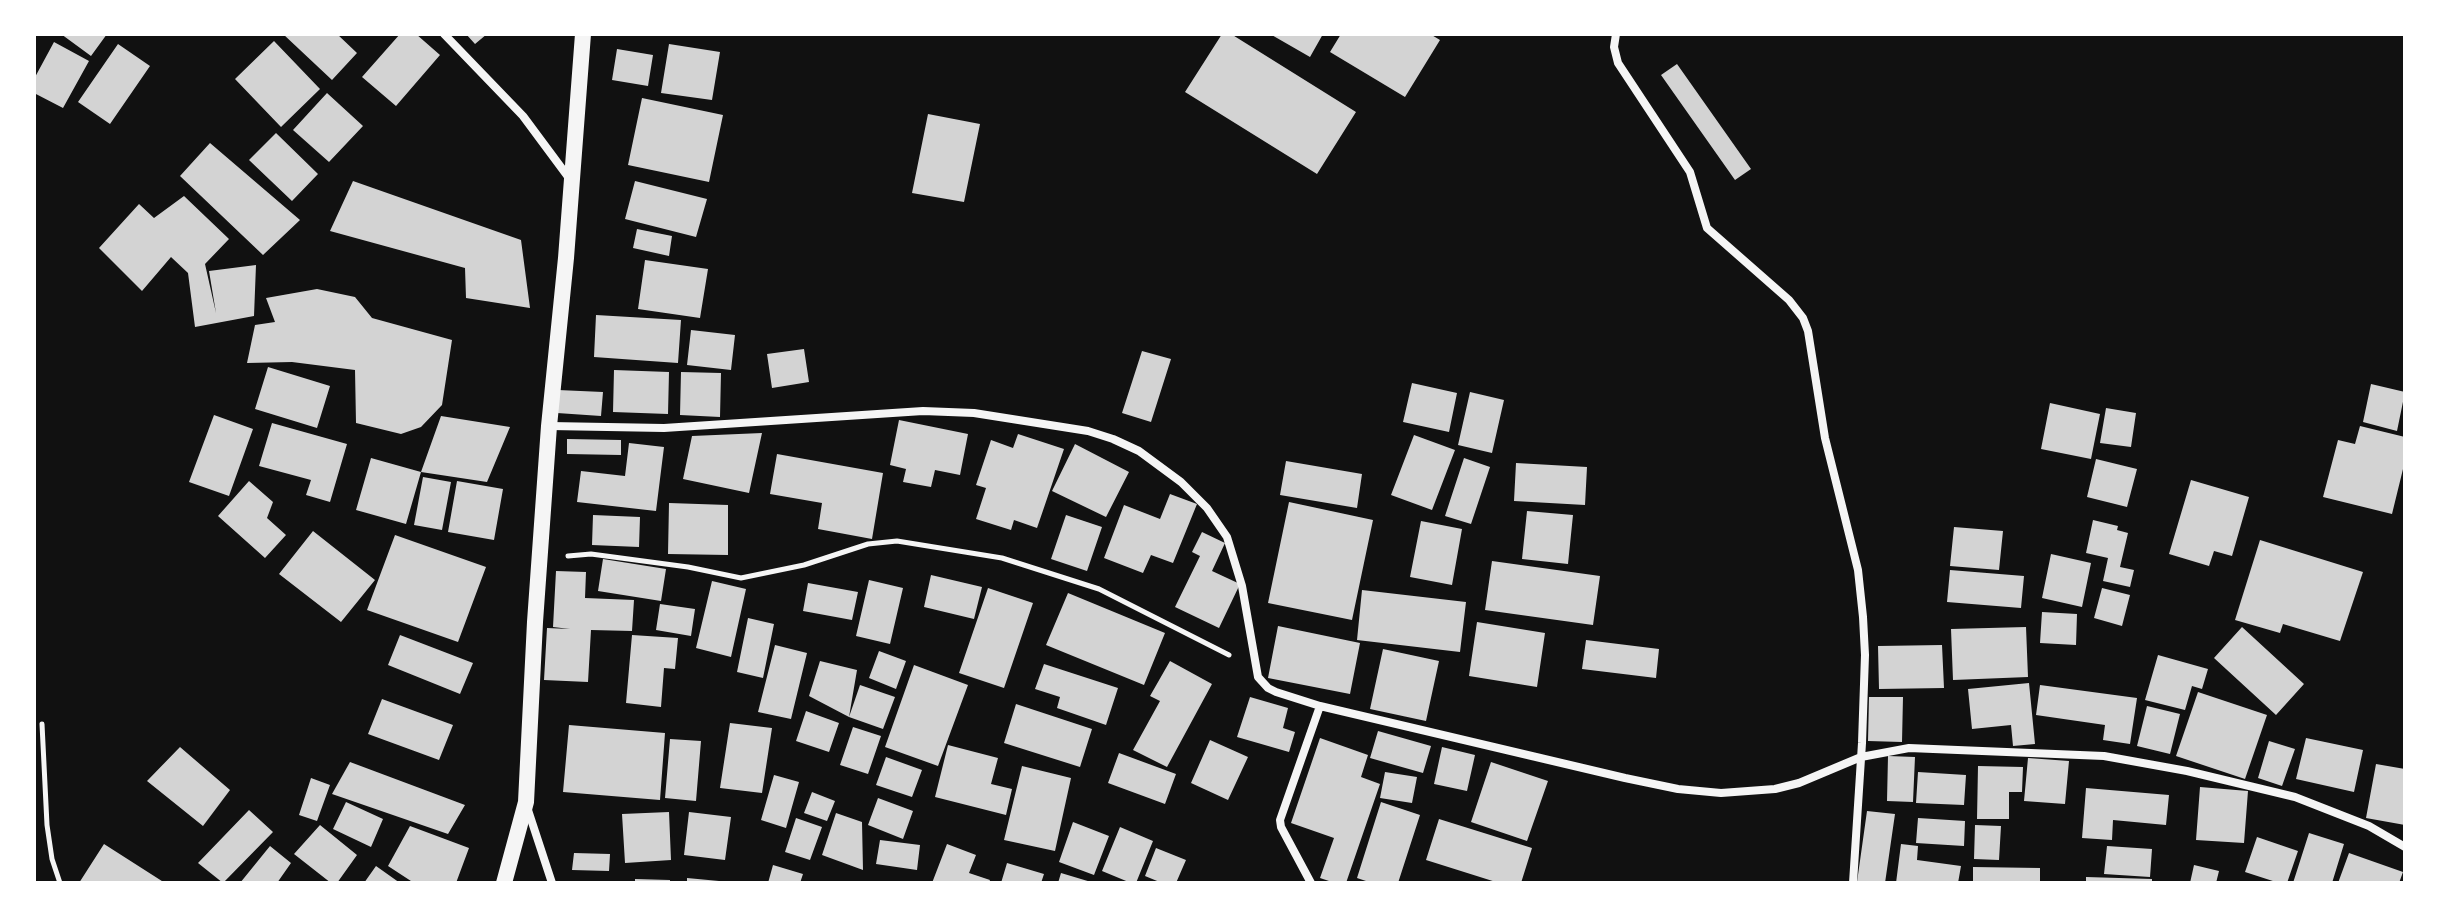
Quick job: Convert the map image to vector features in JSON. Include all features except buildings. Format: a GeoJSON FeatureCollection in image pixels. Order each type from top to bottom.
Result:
{"type":"FeatureCollection","features":[{"type":"Feature","properties":{"kind":"main road"},"geometry":{"type":"LineString","coordinates":[[504,883],[526,802],[539,558],[583,34]]}},
{"type":"Feature","properties":{"kind":"street"},"geometry":{"type":"LineString","coordinates":[[444,34],[523,116],[571,181]]}},
{"type":"Feature","properties":{"kind":"street"},"geometry":{"type":"LineString","coordinates":[[1616,34],[1614,47],[1618,63],[1690,172],[1707,228],[1789,300],[1806,324],[1813,350],[1826,446],[1858,570],[1865,655],[1853,883]]}},
{"type":"Feature","properties":{"kind":"street"},"geometry":{"type":"LineString","coordinates":[[549,426],[664,428],[923,411],[974,413],[1088,431],[1139,451],[1181,482],[1216,520],[1227,537],[1242,586],[1258,677],[1268,688],[1320,706],[1678,789],[1721,793],[1775,789],[1799,783],[1861,757],[1909,748],[2104,756],[2187,771],[2295,797],[2369,826],[2405,847]]}},
{"type":"Feature","properties":{"kind":"street"},"geometry":{"type":"LineString","coordinates":[[1311,883],[1280,820],[1320,706]]}},
{"type":"Feature","properties":{"kind":"street"},"geometry":{"type":"LineString","coordinates":[[526,802],[552,883]]}},
{"type":"Feature","properties":{"kind":"path"},"geometry":{"type":"LineString","coordinates":[[539,558],[591,554],[688,567],[741,578],[804,565],[868,544],[897,541],[1002,558],[1099,589],[1255,669]]}},
{"type":"Feature","properties":{"kind":"path"},"geometry":{"type":"LineString","coordinates":[[42,724],[47,825],[52,859],[60,883]]}}]}
